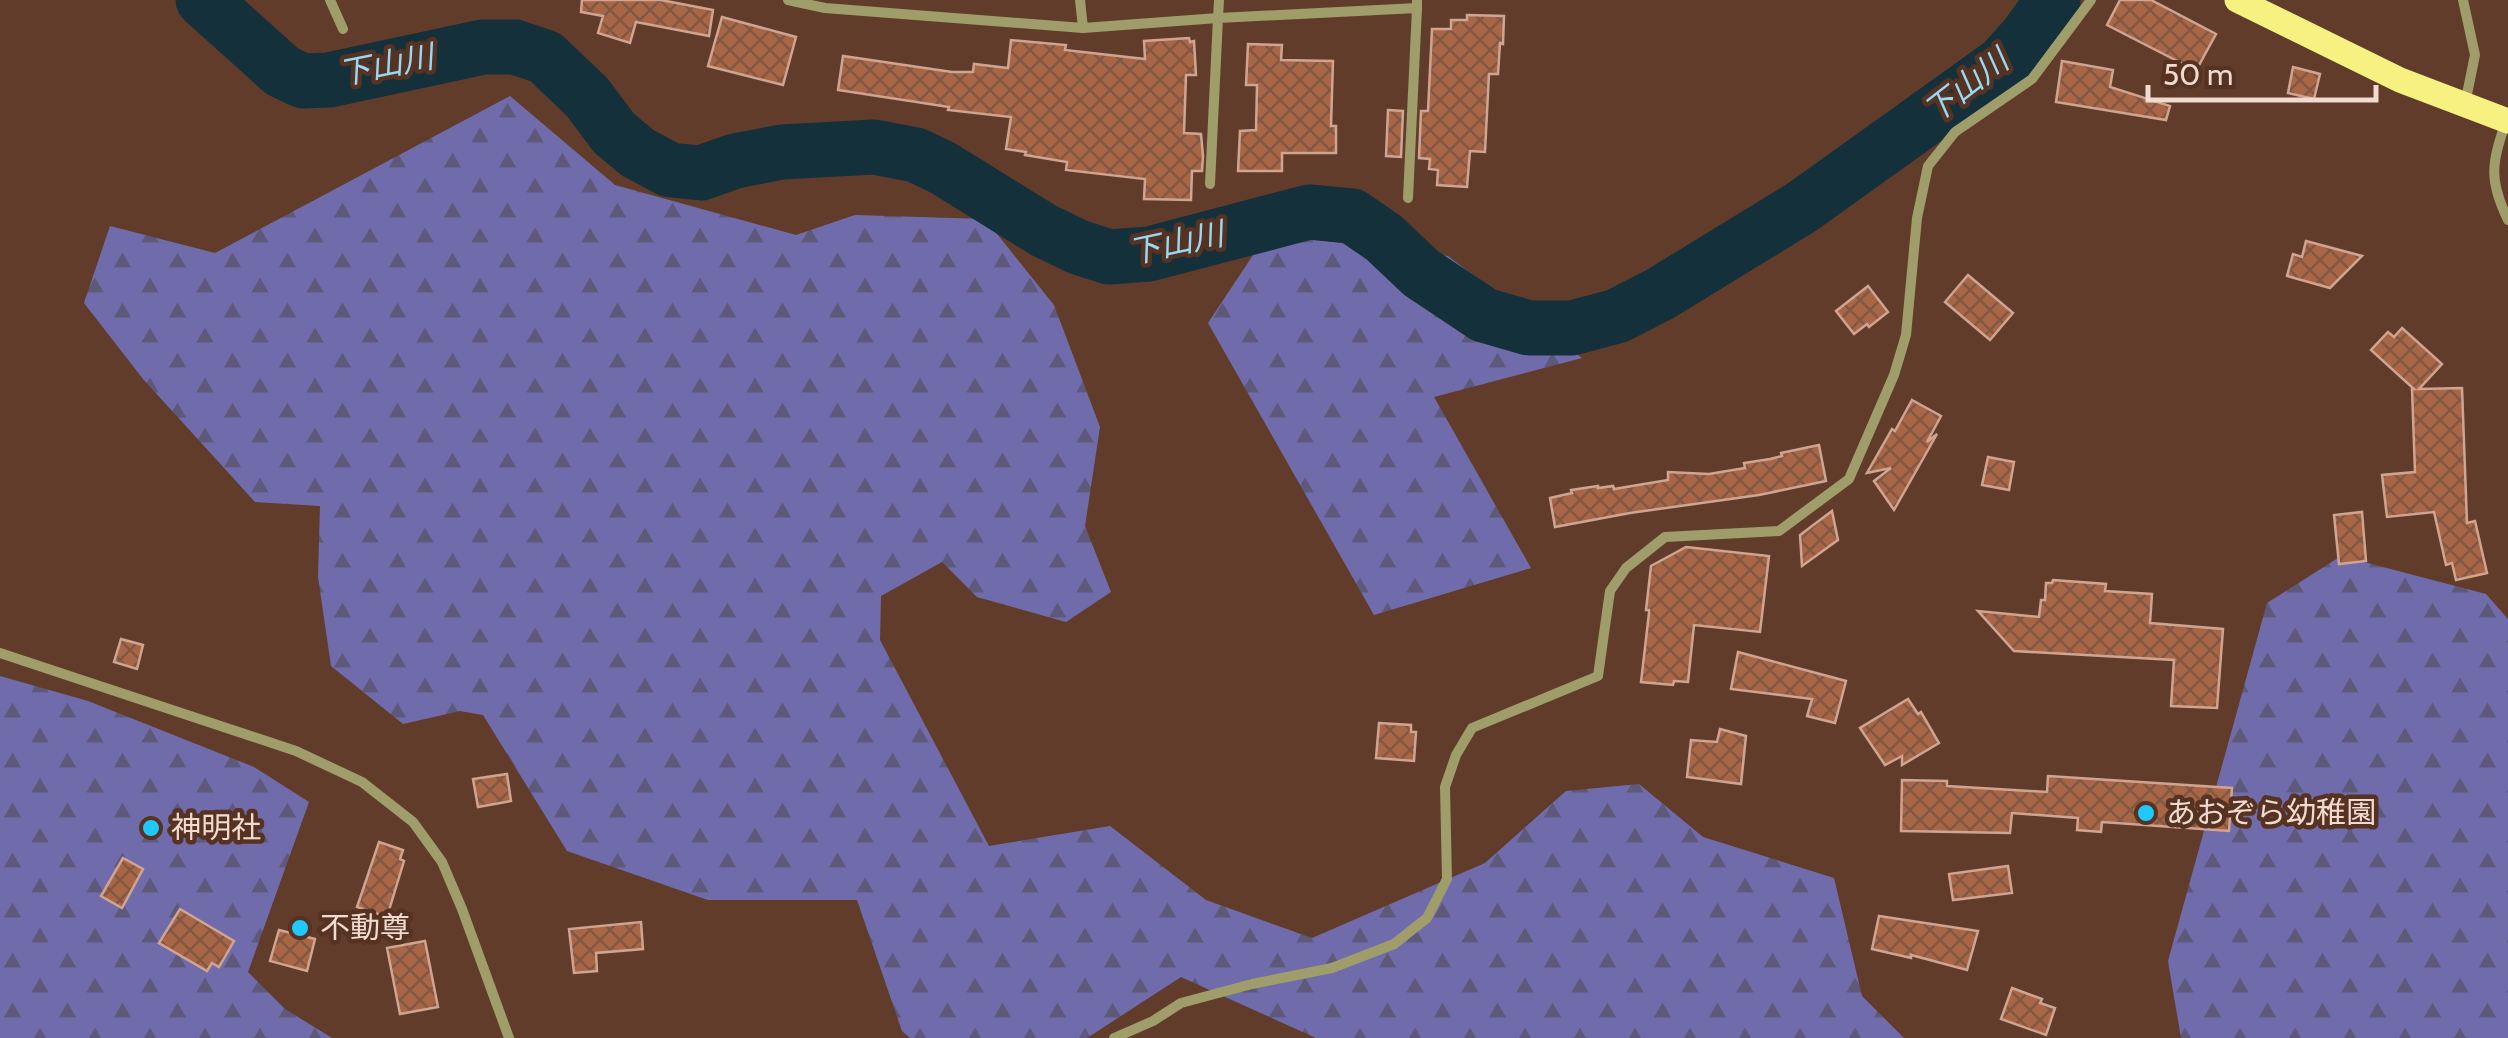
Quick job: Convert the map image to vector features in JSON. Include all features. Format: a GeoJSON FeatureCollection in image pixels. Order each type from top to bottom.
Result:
{"type":"FeatureCollection","features":[{"type":"Feature","properties":{"kind":"main road"},"geometry":{"type":"LineString","coordinates":[[2237,0],[2400,80],[2507,121]]}},
{"type":"Feature","properties":{"kind":"street"},"geometry":{"type":"LineString","coordinates":[[330,0],[343,28]]}},
{"type":"Feature","properties":{"kind":"street"},"geometry":{"type":"LineString","coordinates":[[788,0],[825,8],[1083,28],[1417,4],[1408,198]]}},
{"type":"Feature","properties":{"kind":"street"},"geometry":{"type":"LineString","coordinates":[[1080,0],[1083,28]]}},
{"type":"Feature","properties":{"kind":"street"},"geometry":{"type":"LineString","coordinates":[[1210,184],[1219,0]]}},
{"type":"Feature","properties":{"kind":"street"},"geometry":{"type":"LineString","coordinates":[[1114,1038],[1181,1003],[1332,968],[1394,944],[1427,918],[1447,879],[1445,788],[1456,755],[1472,728],[1598,676],[1610,591],[1626,568],[1665,537],[1779,532],[1849,480],[1894,375],[1906,335],[1917,218],[1928,166],[1956,132],[2032,79],[2091,0]]}},
{"type":"Feature","properties":{"kind":"street"},"geometry":{"type":"LineString","coordinates":[[2462,0],[2475,54],[2465,105]]}},
{"type":"Feature","properties":{"kind":"street"},"geometry":{"type":"LineString","coordinates":[[2507,121],[2494,157],[2496,195],[2508,220]]}},
{"type":"Feature","properties":{"kind":"street"},"geometry":{"type":"LineString","coordinates":[[0,652],[296,751],[362,782],[413,822],[442,862],[509,1038]]}},
{"type":"Feature","properties":{"kind":"green space"},"geometry":{"type":"Polygon","coordinates":[[[510,96],[615,185],[796,235],[855,215],[985,219],[1054,305],[1100,427],[1085,526],[1111,592],[1066,622],[977,597],[942,562],[881,596],[880,640],[989,846],[1110,826],[1206,900],[1312,938],[1485,863],[1566,791],[1639,784],[1703,837],[1834,878],[1862,996],[1904,1038],[1316,1038],[1181,977],[1087,1038],[910,1038],[902,1031],[857,900],[708,900],[567,851],[483,715],[460,711],[403,724],[331,666],[318,577],[320,506],[255,502],[143,379],[84,303],[110,226],[215,253],[510,96]]]}},
{"type":"Feature","properties":{"kind":"green space"},"geometry":{"type":"Polygon","coordinates":[[[1267,234],[1448,256],[1582,358],[1434,397],[1531,568],[1374,615],[1208,323],[1267,234]]]}},
{"type":"Feature","properties":{"kind":"green space"},"geometry":{"type":"Polygon","coordinates":[[[2341,556],[2486,594],[2508,619],[2508,1038],[2181,1038],[2168,961],[2267,603],[2341,556]]]}},
{"type":"Feature","properties":{"kind":"green space"},"geometry":{"type":"Polygon","coordinates":[[[0,676],[88,701],[254,767],[309,802],[248,972],[285,1009],[332,1038],[0,1038],[0,676]]]}},
{"type":"Feature","properties":{"kind":"building"},"geometry":{"type":"Polygon","coordinates":[[[582,0],[661,0],[713,10],[709,36],[636,22],[630,43],[598,33],[603,16],[581,12],[582,0]]]}},
{"type":"Feature","properties":{"kind":"building"},"geometry":{"type":"Polygon","coordinates":[[[2120,0],[2151,0],[2216,34],[2198,67],[2189,67],[2107,25],[2120,0]]]}},
{"type":"Feature","properties":{"kind":"building"},"geometry":{"type":"Polygon","coordinates":[[[1467,15],[1504,16],[1498,74],[1489,74],[1485,152],[1470,151],[1467,187],[1437,185],[1438,170],[1429,169],[1430,159],[1419,158],[1421,111],[1428,111],[1432,29],[1451,29],[1451,20],[1467,20],[1467,15]]]}},
{"type":"Feature","properties":{"kind":"building"},"geometry":{"type":"Polygon","coordinates":[[[722,17],[796,37],[783,85],[708,66],[722,17]]]}},
{"type":"Feature","properties":{"kind":"building"},"geometry":{"type":"Polygon","coordinates":[[[1011,40],[1145,59],[1144,41],[1194,41],[1196,75],[1186,75],[1184,133],[1201,134],[1203,156],[1202,171],[1192,171],[1191,200],[1144,199],[1145,179],[1066,170],[1067,162],[1006,149],[1011,117],[838,90],[843,56],[973,72],[974,64],[1008,68],[1011,40]]]}},
{"type":"Feature","properties":{"kind":"building"},"geometry":{"type":"Polygon","coordinates":[[[1248,44],[1282,45],[1281,60],[1333,61],[1331,126],[1336,126],[1336,153],[1282,153],[1282,171],[1238,171],[1240,131],[1256,130],[1257,85],[1246,85],[1248,44]]]}},
{"type":"Feature","properties":{"kind":"building"},"geometry":{"type":"Polygon","coordinates":[[[2062,61],[2113,70],[2110,87],[2170,106],[2166,120],[2056,102],[2062,61]]]}},
{"type":"Feature","properties":{"kind":"building"},"geometry":{"type":"Polygon","coordinates":[[[2293,67],[2320,74],[2314,99],[2288,93],[2293,67]]]}},
{"type":"Feature","properties":{"kind":"building"},"geometry":{"type":"Polygon","coordinates":[[[1388,110],[1403,111],[1401,157],[1386,156],[1388,110]]]}},
{"type":"Feature","properties":{"kind":"building"},"geometry":{"type":"Polygon","coordinates":[[[2306,241],[2362,256],[2330,288],[2287,276],[2293,254],[2302,257],[2306,241]]]}},
{"type":"Feature","properties":{"kind":"building"},"geometry":{"type":"Polygon","coordinates":[[[1968,275],[2013,313],[1990,340],[1945,302],[1968,275]]]}},
{"type":"Feature","properties":{"kind":"building"},"geometry":{"type":"Polygon","coordinates":[[[1868,286],[1888,312],[1854,334],[1836,311],[1868,286]]]}},
{"type":"Feature","properties":{"kind":"building"},"geometry":{"type":"Polygon","coordinates":[[[2402,328],[2442,364],[2419,389],[2462,388],[2467,523],[2475,521],[2487,573],[2456,580],[2452,563],[2446,565],[2434,512],[2387,517],[2382,475],[2415,472],[2414,389],[2371,350],[2388,332],[2394,337],[2402,328]]]}},
{"type":"Feature","properties":{"kind":"building"},"geometry":{"type":"Polygon","coordinates":[[[1912,400],[1941,416],[1927,442],[1937,434],[1894,510],[1874,481],[1891,468],[1867,473],[1912,400]]]}},
{"type":"Feature","properties":{"kind":"building"},"geometry":{"type":"Polygon","coordinates":[[[1819,445],[1826,481],[1555,527],[1550,498],[1572,493],[1571,490],[1598,486],[1614,489],[1668,480],[1668,472],[1709,474],[1745,468],[1744,463],[1819,445]]]}},
{"type":"Feature","properties":{"kind":"building"},"geometry":{"type":"Polygon","coordinates":[[[1988,457],[2014,462],[2009,490],[1982,485],[1988,457]]]}},
{"type":"Feature","properties":{"kind":"building"},"geometry":{"type":"Polygon","coordinates":[[[1832,511],[1838,540],[1802,566],[1800,535],[1832,511]]]}},
{"type":"Feature","properties":{"kind":"building"},"geometry":{"type":"Polygon","coordinates":[[[2362,512],[2366,561],[2339,564],[2334,515],[2362,512]]]}},
{"type":"Feature","properties":{"kind":"building"},"geometry":{"type":"Polygon","coordinates":[[[1686,547],[1769,556],[1760,632],[1694,625],[1688,682],[1641,682],[1651,566],[1686,547]]]}},
{"type":"Feature","properties":{"kind":"building"},"geometry":{"type":"Polygon","coordinates":[[[2053,580],[2106,584],[2105,591],[2152,594],[2150,623],[2223,629],[2217,708],[2171,706],[2174,660],[2014,651],[1978,611],[2039,617],[2046,583],[2053,580]]]}},
{"type":"Feature","properties":{"kind":"building"},"geometry":{"type":"Polygon","coordinates":[[[121,639],[143,645],[137,669],[114,662],[121,639]]]}},
{"type":"Feature","properties":{"kind":"building"},"geometry":{"type":"Polygon","coordinates":[[[1738,652],[1846,681],[1835,723],[1807,716],[1812,699],[1731,689],[1738,652]]]}},
{"type":"Feature","properties":{"kind":"building"},"geometry":{"type":"Polygon","coordinates":[[[1908,699],[1918,714],[1921,712],[1939,743],[1902,765],[1902,756],[1885,765],[1860,728],[1908,699]]]}},
{"type":"Feature","properties":{"kind":"building"},"geometry":{"type":"Polygon","coordinates":[[[1379,723],[1411,725],[1411,732],[1416,732],[1414,761],[1376,758],[1379,723]]]}},
{"type":"Feature","properties":{"kind":"building"},"geometry":{"type":"Polygon","coordinates":[[[1720,729],[1746,736],[1741,784],[1687,777],[1691,740],[1717,742],[1720,729]]]}},
{"type":"Feature","properties":{"kind":"building"},"geometry":{"type":"Polygon","coordinates":[[[507,774],[511,801],[478,807],[473,779],[507,774]]]}},
{"type":"Feature","properties":{"kind":"building"},"geometry":{"type":"Polygon","coordinates":[[[2048,776],[2232,788],[2229,831],[2102,822],[2101,832],[2077,830],[2078,818],[2012,813],[2010,833],[1901,831],[1902,780],[2047,792],[2048,776]]]}},
{"type":"Feature","properties":{"kind":"building"},"geometry":{"type":"Polygon","coordinates":[[[379,842],[403,850],[400,859],[404,861],[387,917],[357,907],[379,842]]]}},
{"type":"Feature","properties":{"kind":"building"},"geometry":{"type":"Polygon","coordinates":[[[123,858],[143,869],[122,908],[101,896],[123,858]]]}},
{"type":"Feature","properties":{"kind":"building"},"geometry":{"type":"Polygon","coordinates":[[[2008,866],[2012,893],[1953,900],[1949,874],[2008,866]]]}},
{"type":"Feature","properties":{"kind":"building"},"geometry":{"type":"Polygon","coordinates":[[[180,909],[234,941],[219,967],[212,963],[207,971],[159,943],[180,909]]]}},
{"type":"Feature","properties":{"kind":"building"},"geometry":{"type":"Polygon","coordinates":[[[1879,916],[1978,931],[1967,970],[1872,949],[1879,916]]]}},
{"type":"Feature","properties":{"kind":"building"},"geometry":{"type":"Polygon","coordinates":[[[641,922],[643,949],[596,953],[597,971],[574,973],[569,929],[641,922]]]}},
{"type":"Feature","properties":{"kind":"building"},"geometry":{"type":"Polygon","coordinates":[[[279,930],[315,939],[307,971],[270,961],[279,930]]]}},
{"type":"Feature","properties":{"kind":"building"},"geometry":{"type":"Polygon","coordinates":[[[425,941],[438,1007],[400,1014],[387,948],[425,941]]]}},
{"type":"Feature","properties":{"kind":"building"},"geometry":{"type":"Polygon","coordinates":[[[2012,988],[2055,1008],[2046,1035],[2001,1019],[2012,988]]]}},
{"type":"Feature","properties":{"kind":"waterway","name":"下山川"},"geometry":{"type":"LineString","coordinates":[[203,0],[282,71],[303,81],[329,80],[483,47],[515,47],[545,57],[587,97],[614,133],[638,153],[670,170],[701,173],[735,161],[782,152],[874,147],[916,155],[1043,230],[1109,257],[1149,254],[1309,212],[1352,216],[1384,238],[1421,273],[1484,315],[1529,328],[1572,328],[1617,316],[1802,207],[2003,63],[2053,0]]}},
{"type":"Feature","properties":{"kind":"place","name":"あおぞら幼稚園"},"geometry":{"type":"Point","coordinates":[2146,813]}},
{"type":"Feature","properties":{"kind":"place","name":"神明社"},"geometry":{"type":"Point","coordinates":[151,828]}},
{"type":"Feature","properties":{"kind":"place","name":"不動尊"},"geometry":{"type":"Point","coordinates":[300,928]}}]}
